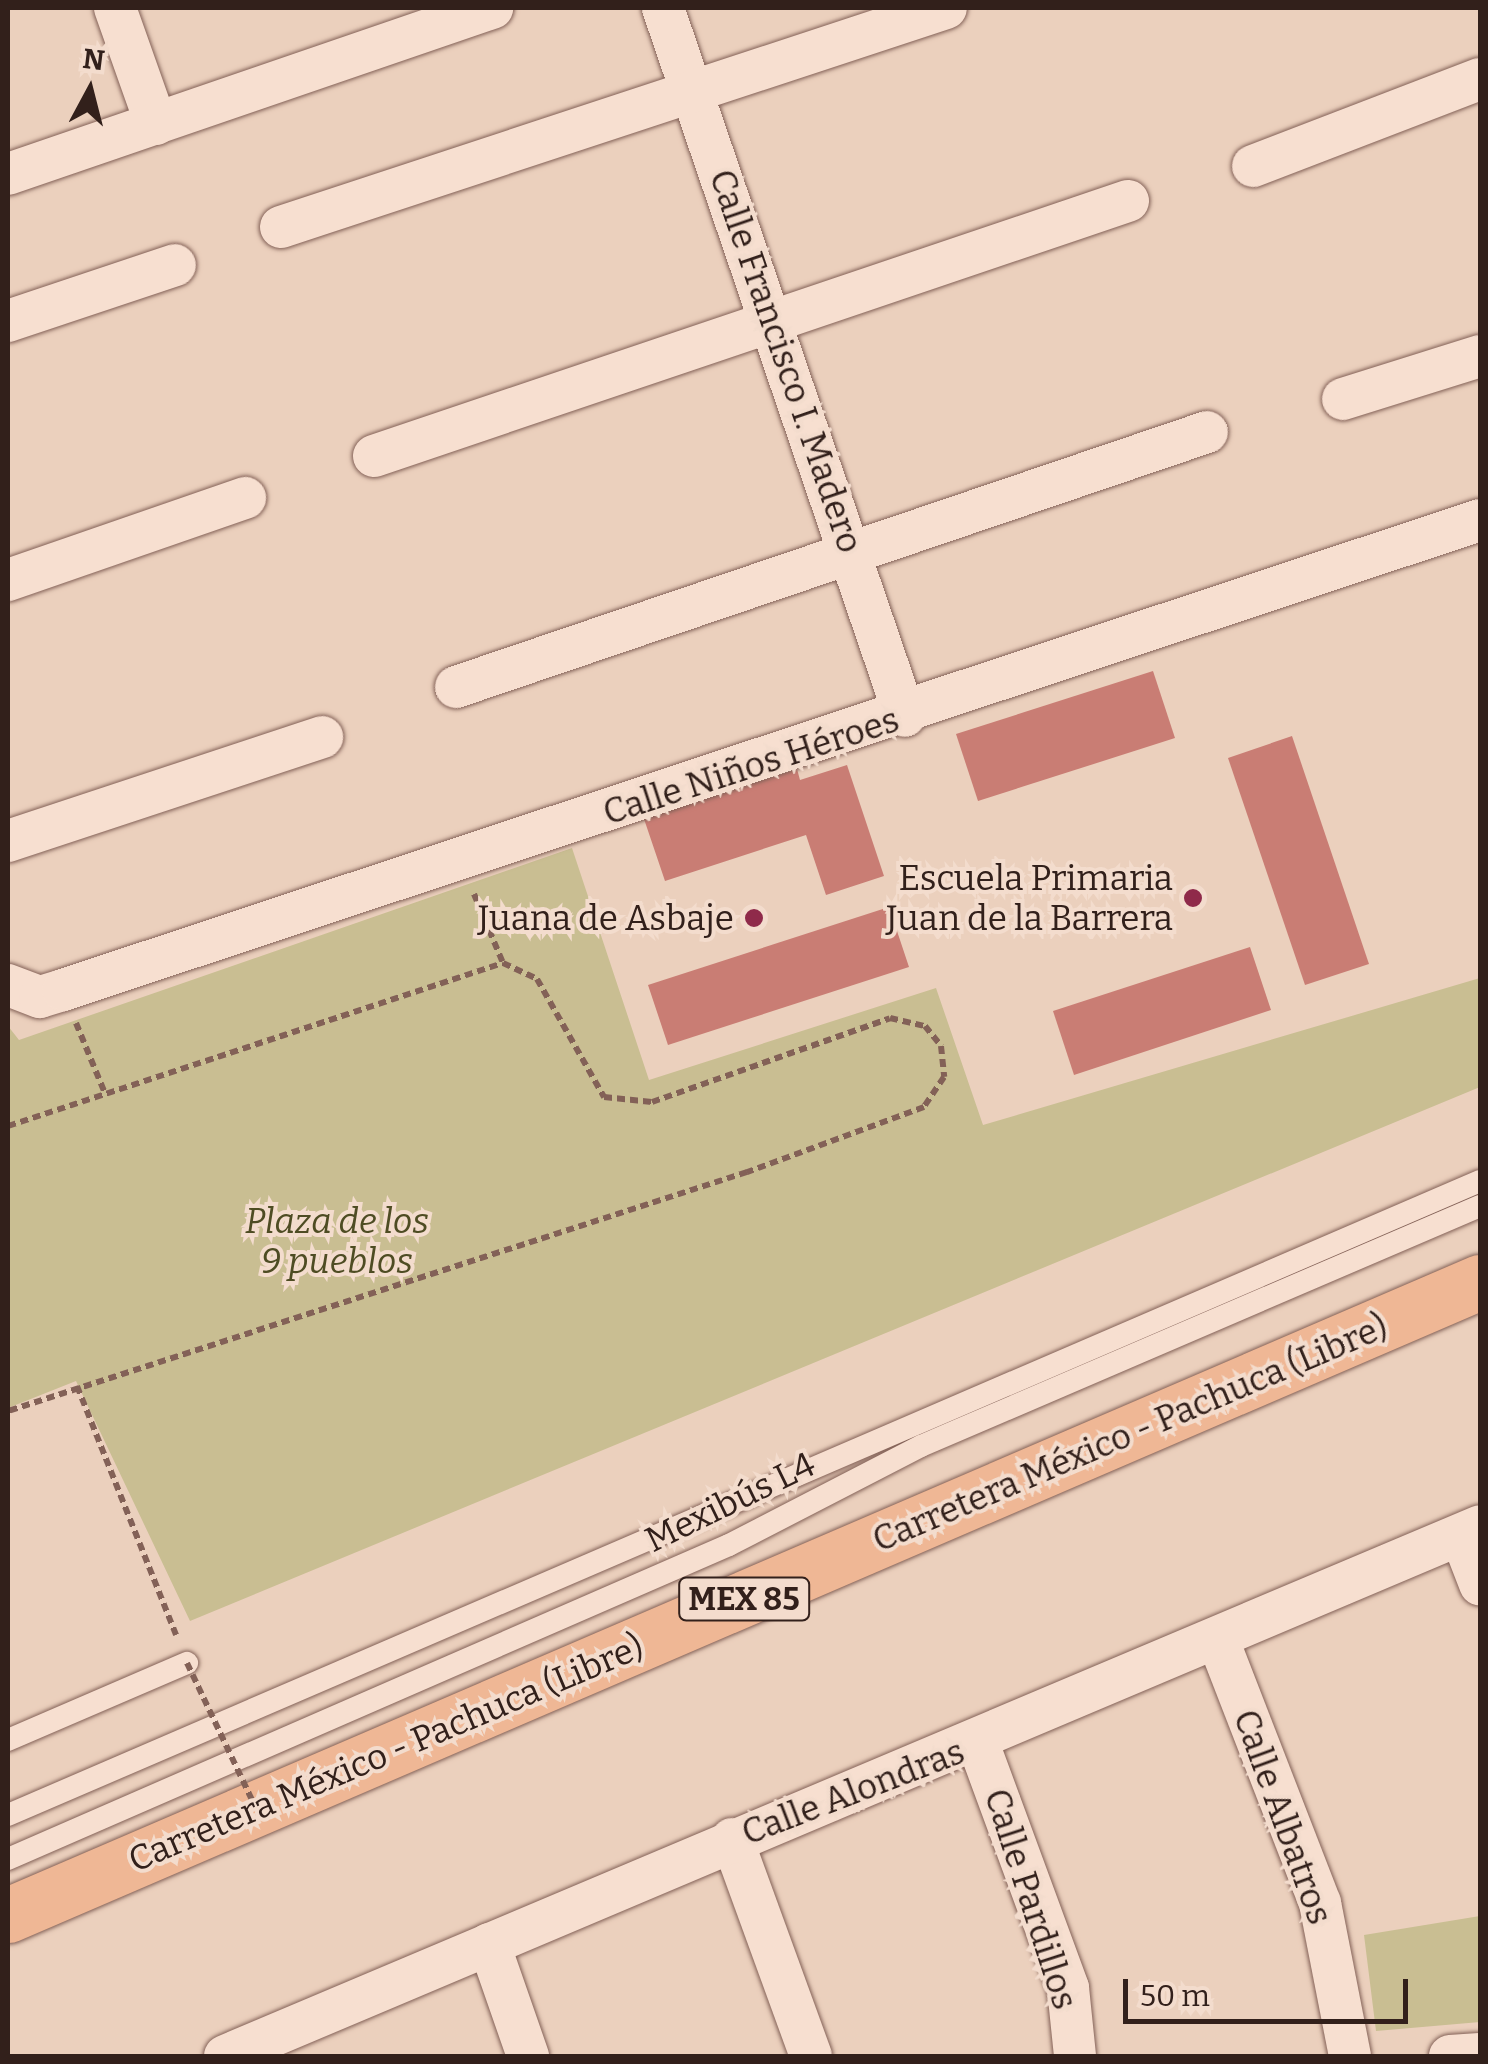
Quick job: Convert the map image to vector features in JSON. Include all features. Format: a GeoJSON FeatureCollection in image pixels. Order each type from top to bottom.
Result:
{"type":"FeatureCollection","features":[{"type":"Feature","properties":{"kind":"main road","name":"Carretera México - Pachuca (Libre)"},"geometry":{"type":"LineString","coordinates":[[8,1915],[1480,1282]]}},
{"type":"Feature","properties":{"kind":"street"},"geometry":{"type":"LineString","coordinates":[[114,8],[156,124]]}},
{"type":"Feature","properties":{"kind":"street"},"geometry":{"type":"LineString","coordinates":[[8,174],[156,124],[384,25],[492,8]]}},
{"type":"Feature","properties":{"kind":"street","name":"Calle Francisco I. Madero"},"geometry":{"type":"LineString","coordinates":[[663,8],[854,553],[905,716]]}},
{"type":"Feature","properties":{"kind":"street"},"geometry":{"type":"LineString","coordinates":[[282,227],[946,8]]}},
{"type":"Feature","properties":{"kind":"street"},"geometry":{"type":"LineString","coordinates":[[1252,166],[1480,79]]}},
{"type":"Feature","properties":{"kind":"street"},"geometry":{"type":"LineString","coordinates":[[374,456],[1128,201]]}},
{"type":"Feature","properties":{"kind":"street"},"geometry":{"type":"LineString","coordinates":[[8,321],[175,264]]}},
{"type":"Feature","properties":{"kind":"street"},"geometry":{"type":"LineString","coordinates":[[1343,399],[1480,356]]}},
{"type":"Feature","properties":{"kind":"street"},"geometry":{"type":"LineString","coordinates":[[456,687],[1207,432]]}},
{"type":"Feature","properties":{"kind":"street"},"geometry":{"type":"LineString","coordinates":[[8,580],[245,498]]}},
{"type":"Feature","properties":{"kind":"street","name":"Calle Niños Héroes"},"geometry":{"type":"LineString","coordinates":[[13,989],[63,990],[905,716],[1480,520]]}},
{"type":"Feature","properties":{"kind":"street"},"geometry":{"type":"LineString","coordinates":[[8,841],[322,736]]}},
{"type":"Feature","properties":{"kind":"street"},"geometry":{"type":"LineString","coordinates":[[1471,1530],[1480,1584]]}},
{"type":"Feature","properties":{"kind":"street","name":"Calle Alondras"},"geometry":{"type":"LineString","coordinates":[[225,2056],[732,1839],[978,1743],[1471,1530]]}},
{"type":"Feature","properties":{"kind":"street","name":"Calle Albatros"},"geometry":{"type":"LineString","coordinates":[[1218,1640],[1320,1903],[1350,2056]]}},
{"type":"Feature","properties":{"kind":"street","name":"Calle Pardillos"},"geometry":{"type":"LineString","coordinates":[[978,1743],[1068,1988],[1075,2056]]}},
{"type":"Feature","properties":{"kind":"street"},"geometry":{"type":"LineString","coordinates":[[732,1839],[811,2056]]}},
{"type":"Feature","properties":{"kind":"street"},"geometry":{"type":"LineString","coordinates":[[489,1944],[528,2056]]}},
{"type":"Feature","properties":{"kind":"street"},"geometry":{"type":"LineString","coordinates":[[1450,2056],[1480,2054]]}},
{"type":"Feature","properties":{"kind":"lane","name":"Mexibús L4"},"geometry":{"type":"LineString","coordinates":[[8,1815],[1480,1181]]}},
{"type":"Feature","properties":{"kind":"lane","name":"Mexibús L4"},"geometry":{"type":"LineString","coordinates":[[8,1859],[729,1546],[921,1446],[1480,1206]]}},
{"type":"Feature","properties":{"kind":"lane"},"geometry":{"type":"LineString","coordinates":[[8,1740],[187,1664]]}},
{"type":"Feature","properties":{"kind":"path"},"geometry":{"type":"LineString","coordinates":[[460,861],[503,963]]}},
{"type":"Feature","properties":{"kind":"path"},"geometry":{"type":"LineString","coordinates":[[8,1126],[503,963],[538,979],[604,1097],[652,1102],[890,1018],[925,1026],[941,1046],[944,1077],[924,1107],[748,1172],[8,1411]]}},
{"type":"Feature","properties":{"kind":"path"},"geometry":{"type":"LineString","coordinates":[[63,990],[104,1092]]}},
{"type":"Feature","properties":{"kind":"path"},"geometry":{"type":"LineString","coordinates":[[77,1386],[187,1664],[256,1808]]}},
{"type":"Feature","properties":{"kind":"green space","name":"Plaza de los 9 pueblos"},"geometry":{"type":"Polygon","coordinates":[[[572,848],[649,1080],[936,988],[983,1125],[1480,978],[1480,1087],[190,1621],[76,1381],[8,1408],[8,1026],[19,1040],[572,848]]]}},
{"type":"Feature","properties":{"kind":"green space"},"geometry":{"type":"Polygon","coordinates":[[[1480,1916],[1480,2022],[1376,2031],[1364,1935],[1480,1916]]]}},
{"type":"Feature","properties":{"kind":"building"},"geometry":{"type":"Polygon","coordinates":[[[1153,671],[1175,738],[978,801],[956,734],[1153,671]]]}},
{"type":"Feature","properties":{"kind":"building"},"geometry":{"type":"Polygon","coordinates":[[[1292,736],[1369,964],[1305,985],[1228,758],[1292,736]]]}},
{"type":"Feature","properties":{"kind":"building"},"geometry":{"type":"Polygon","coordinates":[[[847,765],[884,876],[826,895],[806,835],[665,881],[644,819],[797,769],[800,780],[847,765]]]}},
{"type":"Feature","properties":{"kind":"building"},"geometry":{"type":"Polygon","coordinates":[[[889,907],[909,967],[668,1045],[648,985],[889,907]]]}},
{"type":"Feature","properties":{"kind":"building"},"geometry":{"type":"Polygon","coordinates":[[[1250,947],[1271,1010],[1074,1075],[1053,1011],[1250,947]]]}},
{"type":"Feature","properties":{"kind":"place","name":"Escuela Primaria Juan de la Barrera"},"geometry":{"type":"Point","coordinates":[1193,898]}},
{"type":"Feature","properties":{"kind":"place","name":"Juana de Asbaje"},"geometry":{"type":"Point","coordinates":[754,918]}}]}
